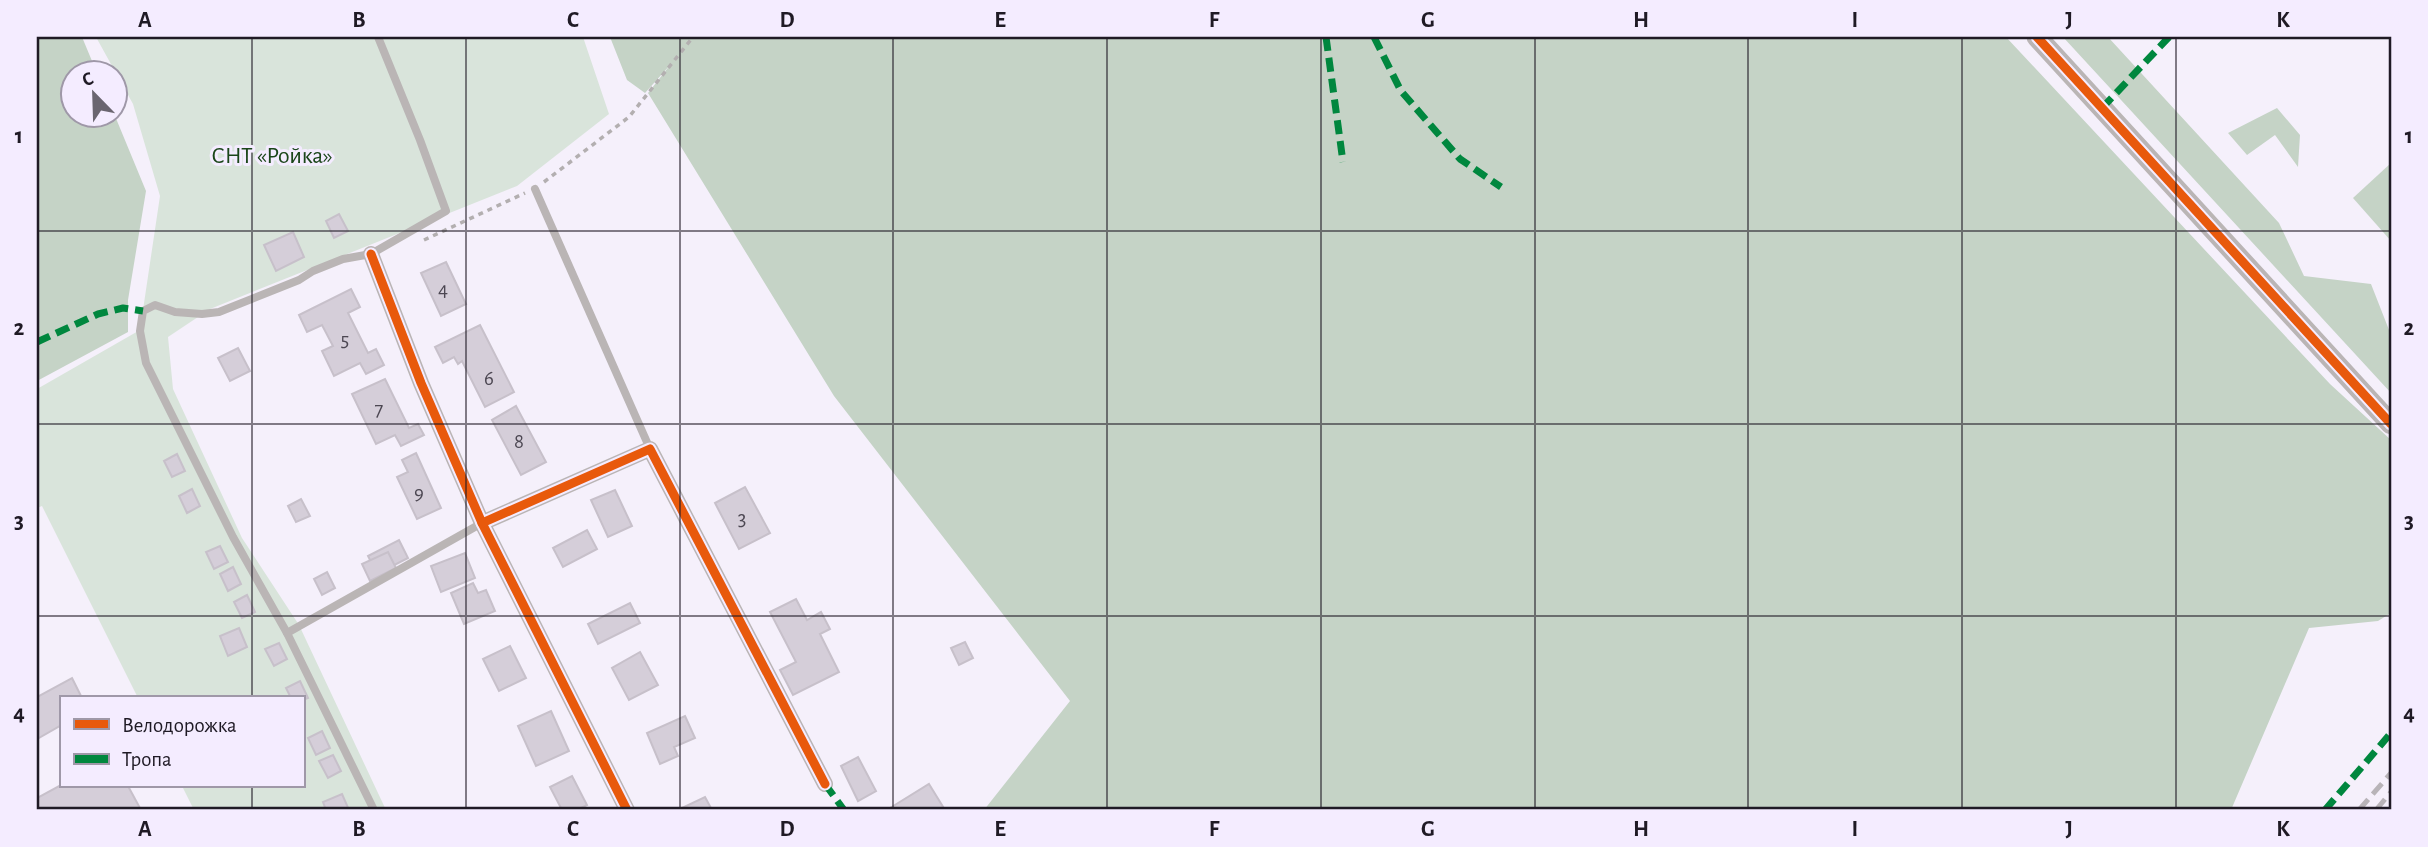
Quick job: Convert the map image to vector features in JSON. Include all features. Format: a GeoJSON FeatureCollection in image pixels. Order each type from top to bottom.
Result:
{"type":"FeatureCollection","features":[{"type":"Feature","properties":{"kind":"street"},"geometry":{"type":"LineString","coordinates":[[2037,37],[2391,424]]}},
{"type":"Feature","properties":{"kind":"street"},"geometry":{"type":"LineString","coordinates":[[371,254],[421,383],[482,523],[627,810]]}},
{"type":"Feature","properties":{"kind":"street"},"geometry":{"type":"LineString","coordinates":[[482,523],[650,449],[825,784]]}},
{"type":"Feature","properties":{"kind":"lane"},"geometry":{"type":"LineString","coordinates":[[374,810],[287,633],[233,537],[146,363],[140,331],[143,311],[155,305],[175,312],[219,312],[343,259],[371,254],[446,211],[378,37]]}},
{"type":"Feature","properties":{"kind":"lane"},"geometry":{"type":"LineString","coordinates":[[535,189],[650,449]]}},
{"type":"Feature","properties":{"kind":"lane"},"geometry":{"type":"LineString","coordinates":[[287,633],[482,523]]}},
{"type":"Feature","properties":{"kind":"path"},"geometry":{"type":"LineString","coordinates":[[422,241],[535,189],[629,117],[693,37]]}},
{"type":"Feature","properties":{"kind":"green space"},"geometry":{"type":"Polygon","coordinates":[[[37,37],[82,37],[92,60],[60,60],[60,130],[121,130],[146,191],[128,300],[128,332],[37,381],[37,37]]]}},
{"type":"Feature","properties":{"kind":"green space","name":"СНТ «Ройка»"},"geometry":{"type":"Polygon","coordinates":[[[96,37],[583,37],[609,114],[517,186],[210,309],[168,337],[173,389],[242,538],[299,625],[386,810],[194,810],[183,788],[304,788],[304,696],[137,696],[42,506],[37,508],[37,389],[140,330],[160,196],[130,99],[130,60],[109,60],[96,37]]]}},
{"type":"Feature","properties":{"kind":"green space"},"geometry":{"type":"Polygon","coordinates":[[[610,37],[2006,37],[2330,384],[2391,440],[2391,613],[2378,621],[2309,628],[2231,810],[984,810],[1070,701],[834,396],[648,93],[671,64],[645,93],[627,80],[610,37]]]}},
{"type":"Feature","properties":{"kind":"green space"},"geometry":{"type":"Polygon","coordinates":[[[2063,37],[2108,37],[2279,223],[2304,276],[2371,284],[2391,335],[2391,393],[2063,37]]]}},
{"type":"Feature","properties":{"kind":"green space"},"geometry":{"type":"Polygon","coordinates":[[[2277,108],[2300,135],[2298,167],[2275,135],[2247,155],[2228,133],[2277,108]]]}},
{"type":"Feature","properties":{"kind":"green space"},"geometry":{"type":"Polygon","coordinates":[[[2391,163],[2391,241],[2353,198],[2391,163]]]}},
{"type":"Feature","properties":{"kind":"building"},"geometry":{"type":"Polygon","coordinates":[[[339,214],[348,231],[334,238],[326,221],[339,214]]]}},
{"type":"Feature","properties":{"kind":"building"},"geometry":{"type":"Polygon","coordinates":[[[293,232],[304,257],[276,271],[264,245],[293,232]]]}},
{"type":"Feature","properties":{"kind":"building"},"geometry":{"type":"Polygon","coordinates":[[[446,262],[466,304],[441,316],[421,273],[446,262]]]}},
{"type":"Feature","properties":{"kind":"building"},"geometry":{"type":"Polygon","coordinates":[[[351,289],[360,307],[348,313],[368,353],[376,349],[384,365],[366,374],[360,363],[334,376],[322,351],[333,346],[322,325],[307,332],[299,315],[351,289]]]}},
{"type":"Feature","properties":{"kind":"building"},"geometry":{"type":"Polygon","coordinates":[[[480,325],[514,392],[485,407],[462,361],[458,364],[454,357],[443,363],[435,347],[480,325]]]}},
{"type":"Feature","properties":{"kind":"building"},"geometry":{"type":"Polygon","coordinates":[[[238,348],[250,371],[230,381],[218,358],[238,348]]]}},
{"type":"Feature","properties":{"kind":"building"},"geometry":{"type":"Polygon","coordinates":[[[385,379],[409,428],[418,424],[424,435],[401,446],[395,435],[376,444],[352,394],[385,379]]]}},
{"type":"Feature","properties":{"kind":"building"},"geometry":{"type":"Polygon","coordinates":[[[516,406],[546,462],[521,475],[492,420],[516,406]]]}},
{"type":"Feature","properties":{"kind":"building"},"geometry":{"type":"Polygon","coordinates":[[[416,453],[441,508],[417,519],[397,477],[408,472],[402,460],[416,453]]]}},
{"type":"Feature","properties":{"kind":"building"},"geometry":{"type":"Polygon","coordinates":[[[177,454],[185,471],[172,477],[164,461],[177,454]]]}},
{"type":"Feature","properties":{"kind":"building"},"geometry":{"type":"Polygon","coordinates":[[[745,487],[770,533],[739,549],[715,503],[745,487]]]}},
{"type":"Feature","properties":{"kind":"building"},"geometry":{"type":"Polygon","coordinates":[[[192,489],[200,506],[187,513],[179,496],[192,489]]]}},
{"type":"Feature","properties":{"kind":"building"},"geometry":{"type":"Polygon","coordinates":[[[615,490],[632,526],[608,537],[591,500],[615,490]]]}},
{"type":"Feature","properties":{"kind":"building"},"geometry":{"type":"Polygon","coordinates":[[[301,499],[310,516],[296,522],[288,506],[301,499]]]}},
{"type":"Feature","properties":{"kind":"building"},"geometry":{"type":"Polygon","coordinates":[[[587,530],[597,549],[563,567],[553,548],[587,530]]]}},
{"type":"Feature","properties":{"kind":"building"},"geometry":{"type":"Polygon","coordinates":[[[399,540],[408,558],[377,574],[368,556],[399,540]]]}},
{"type":"Feature","properties":{"kind":"building"},"geometry":{"type":"Polygon","coordinates":[[[220,546],[228,562],[214,569],[206,552],[220,546]]]}},
{"type":"Feature","properties":{"kind":"building"},"geometry":{"type":"Polygon","coordinates":[[[388,552],[396,568],[370,581],[362,564],[388,552]]]}},
{"type":"Feature","properties":{"kind":"building"},"geometry":{"type":"Polygon","coordinates":[[[465,553],[475,578],[441,592],[431,566],[465,553]]]}},
{"type":"Feature","properties":{"kind":"building"},"geometry":{"type":"Polygon","coordinates":[[[233,567],[241,584],[228,591],[220,574],[233,567]]]}},
{"type":"Feature","properties":{"kind":"building"},"geometry":{"type":"Polygon","coordinates":[[[327,572],[335,588],[322,595],[314,579],[327,572]]]}},
{"type":"Feature","properties":{"kind":"building"},"geometry":{"type":"Polygon","coordinates":[[[473,583],[478,593],[486,590],[495,611],[464,624],[451,593],[473,583]]]}},
{"type":"Feature","properties":{"kind":"building"},"geometry":{"type":"Polygon","coordinates":[[[247,595],[255,612],[242,618],[234,602],[247,595]]]}},
{"type":"Feature","properties":{"kind":"building"},"geometry":{"type":"Polygon","coordinates":[[[796,599],[807,620],[821,612],[830,629],[820,634],[839,672],[793,695],[780,670],[796,662],[770,612],[796,599]]]}},
{"type":"Feature","properties":{"kind":"building"},"geometry":{"type":"Polygon","coordinates":[[[630,603],[640,623],[598,644],[588,624],[630,603]]]}},
{"type":"Feature","properties":{"kind":"building"},"geometry":{"type":"Polygon","coordinates":[[[239,628],[247,647],[228,656],[220,636],[239,628]]]}},
{"type":"Feature","properties":{"kind":"building"},"geometry":{"type":"Polygon","coordinates":[[[965,642],[973,658],[959,665],[951,648],[965,642]]]}},
{"type":"Feature","properties":{"kind":"building"},"geometry":{"type":"Polygon","coordinates":[[[279,643],[287,659],[274,666],[265,649],[279,643]]]}},
{"type":"Feature","properties":{"kind":"building"},"geometry":{"type":"Polygon","coordinates":[[[510,646],[526,678],[499,691],[483,659],[510,646]]]}},
{"type":"Feature","properties":{"kind":"building"},"geometry":{"type":"Polygon","coordinates":[[[640,652],[658,685],[629,700],[612,668],[640,652]]]}},
{"type":"Feature","properties":{"kind":"building"},"geometry":{"type":"Polygon","coordinates":[[[72,678],[81,696],[60,696],[60,726],[37,739],[37,697],[72,678]]]}},
{"type":"Feature","properties":{"kind":"building"},"geometry":{"type":"Polygon","coordinates":[[[300,681],[308,698],[290,696],[286,688],[300,681]]]}},
{"type":"Feature","properties":{"kind":"building"},"geometry":{"type":"Polygon","coordinates":[[[551,711],[569,751],[536,766],[518,726],[551,711]]]}},
{"type":"Feature","properties":{"kind":"building"},"geometry":{"type":"Polygon","coordinates":[[[685,716],[695,738],[674,747],[678,756],[660,764],[647,733],[685,716]]]}},
{"type":"Feature","properties":{"kind":"building"},"geometry":{"type":"Polygon","coordinates":[[[322,731],[330,748],[316,755],[308,738],[322,731]]]}},
{"type":"Feature","properties":{"kind":"building"},"geometry":{"type":"Polygon","coordinates":[[[333,755],[341,771],[328,778],[319,761],[333,755]]]}},
{"type":"Feature","properties":{"kind":"building"},"geometry":{"type":"Polygon","coordinates":[[[858,757],[876,791],[858,801],[841,766],[858,757]]]}},
{"type":"Feature","properties":{"kind":"building"},"geometry":{"type":"Polygon","coordinates":[[[572,776],[587,805],[577,810],[562,810],[550,787],[572,776]]]}},
{"type":"Feature","properties":{"kind":"building"},"geometry":{"type":"Polygon","coordinates":[[[929,784],[945,810],[891,810],[890,808],[929,784]]]}},
{"type":"Feature","properties":{"kind":"building"},"geometry":{"type":"Polygon","coordinates":[[[60,786],[60,788],[129,788],[141,810],[37,810],[37,798],[60,786]]]}},
{"type":"Feature","properties":{"kind":"building"},"geometry":{"type":"Polygon","coordinates":[[[342,794],[349,810],[326,810],[323,802],[342,794]]]}},
{"type":"Feature","properties":{"kind":"building"},"geometry":{"type":"Polygon","coordinates":[[[705,797],[712,810],[683,810],[682,808],[705,797]]]}},
{"type":"Feature","properties":{"kind":"railway"},"geometry":{"type":"LineString","coordinates":[[2359,810],[2391,773]]}},
{"type":"Feature","properties":{"kind":"railway"},"geometry":{"type":"LineString","coordinates":[[2376,810],[2391,792]]}},
{"type":"Feature","properties":{"kind":"marked path"},"geometry":{"type":"LineString","coordinates":[[1326,37],[1343,162]]}},
{"type":"Feature","properties":{"kind":"marked path"},"geometry":{"type":"LineString","coordinates":[[1374,37],[1401,91],[1460,159],[1501,187]]}},
{"type":"Feature","properties":{"kind":"marked path"},"geometry":{"type":"LineString","coordinates":[[2102,108],[2169,37]]}},
{"type":"Feature","properties":{"kind":"marked path"},"geometry":{"type":"LineString","coordinates":[[37,342],[98,314],[123,308],[143,311]]}},
{"type":"Feature","properties":{"kind":"marked path"},"geometry":{"type":"LineString","coordinates":[[2325,810],[2391,733]]}},
{"type":"Feature","properties":{"kind":"marked path"},"geometry":{"type":"LineString","coordinates":[[825,784],[844,810]]}},
{"type":"Feature","properties":{"kind":"cycle path"},"geometry":{"type":"LineString","coordinates":[[2037,37],[2391,424]]}},
{"type":"Feature","properties":{"kind":"cycle path"},"geometry":{"type":"LineString","coordinates":[[371,254],[421,383],[482,523],[627,810]]}},
{"type":"Feature","properties":{"kind":"cycle path"},"geometry":{"type":"LineString","coordinates":[[482,523],[650,449],[825,784]]}}]}
